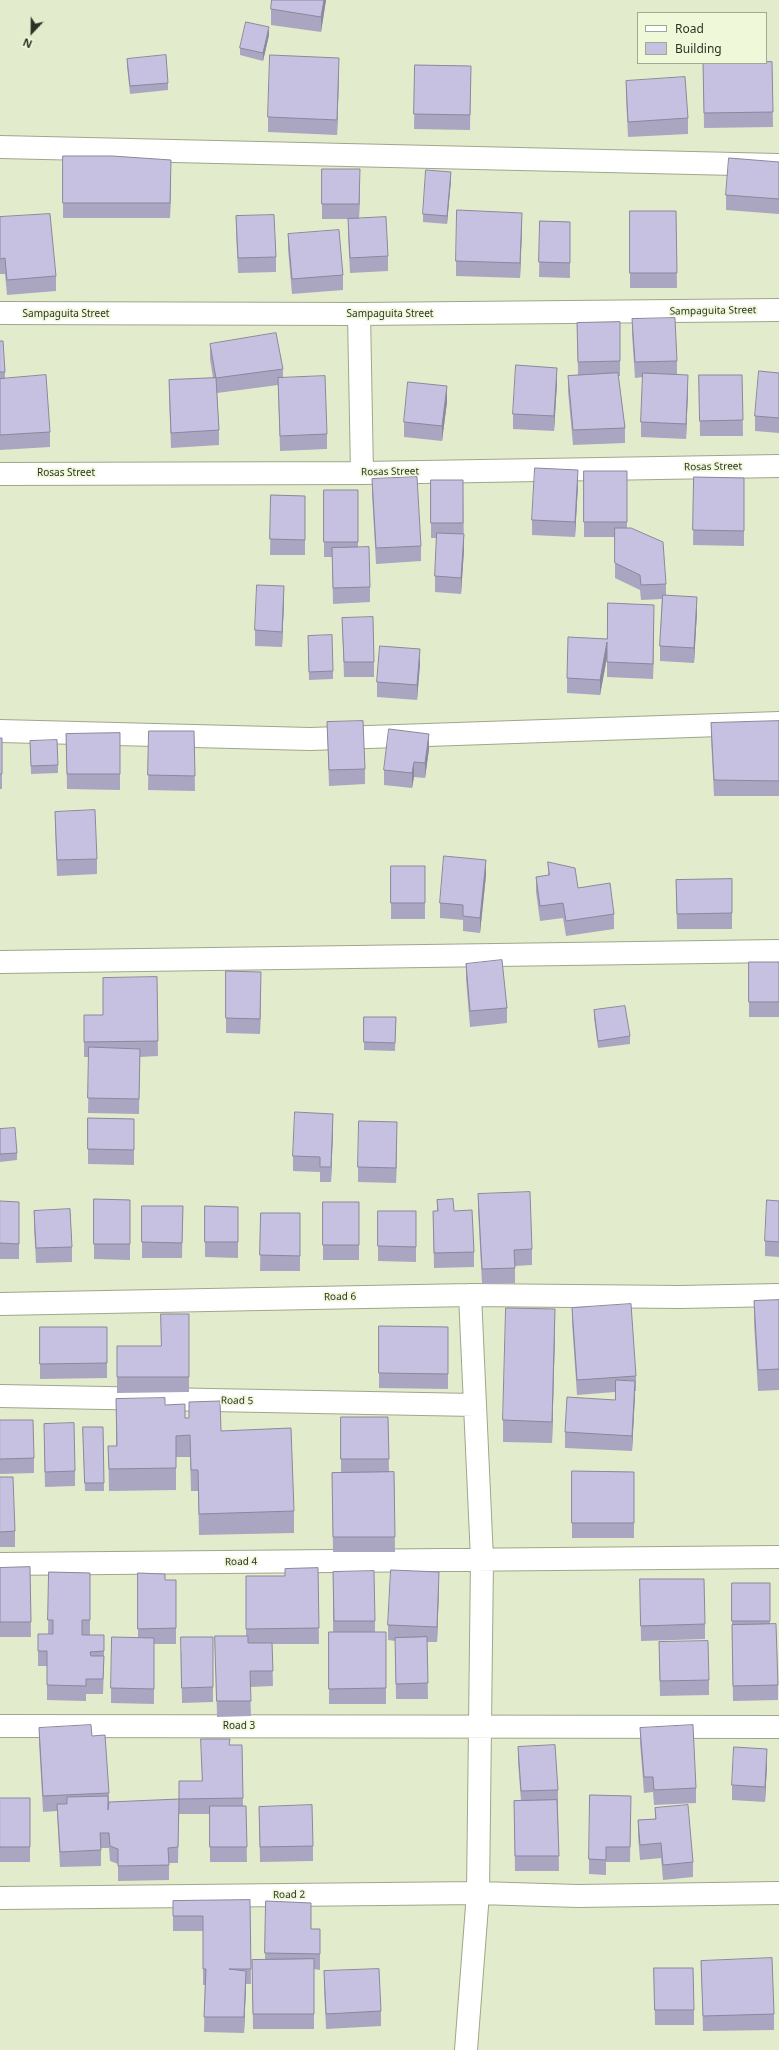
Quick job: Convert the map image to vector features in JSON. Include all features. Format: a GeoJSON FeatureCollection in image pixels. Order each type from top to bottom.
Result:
{"type":"FeatureCollection","features":[{"type":"Feature","properties":{"kind":"street"},"geometry":{"type":"LineString","coordinates":[[0,147],[779,165]]}},
{"type":"Feature","properties":{"kind":"street","name":"Sampaguita Street"},"geometry":{"type":"LineString","coordinates":[[0,313],[359,314],[779,310]]}},
{"type":"Feature","properties":{"kind":"street"},"geometry":{"type":"LineString","coordinates":[[359,314],[362,473]]}},
{"type":"Feature","properties":{"kind":"street","name":"Rosas Street"},"geometry":{"type":"LineString","coordinates":[[0,474],[362,473],[779,466]]}},
{"type":"Feature","properties":{"kind":"street"},"geometry":{"type":"LineString","coordinates":[[0,732],[310,739],[779,723]]}},
{"type":"Feature","properties":{"kind":"street"},"geometry":{"type":"LineString","coordinates":[[0,962],[779,951]]}},
{"type":"Feature","properties":{"kind":"street"},"geometry":{"type":"LineString","coordinates":[[466,2050],[478,1893],[478,1726],[482,1559],[470,1295]]}},
{"type":"Feature","properties":{"kind":"street","name":"Road 6"},"geometry":{"type":"LineString","coordinates":[[0,1304],[470,1295],[680,1297],[779,1295]]}},
{"type":"Feature","properties":{"kind":"street","name":"Road 5"},"geometry":{"type":"LineString","coordinates":[[0,1396],[475,1405]]}},
{"type":"Feature","properties":{"kind":"street","name":"Road 4"},"geometry":{"type":"LineString","coordinates":[[0,1564],[779,1557]]}},
{"type":"Feature","properties":{"kind":"street","name":"Road 3"},"geometry":{"type":"LineString","coordinates":[[0,1726],[779,1727]]}},
{"type":"Feature","properties":{"kind":"street","name":"Road 2"},"geometry":{"type":"LineString","coordinates":[[0,1898],[478,1893],[578,1896],[779,1893]]}},
{"type":"Feature","properties":{"kind":"building"},"geometry":{"type":"Polygon","coordinates":[[[272,0],[324,0],[321,17],[271,9],[272,0]]]}},
{"type":"Feature","properties":{"kind":"building"},"geometry":{"type":"Polygon","coordinates":[[[246,22],[269,27],[263,53],[240,48],[246,22]]]}},
{"type":"Feature","properties":{"kind":"building"},"geometry":{"type":"Polygon","coordinates":[[[166,55],[168,83],[130,86],[127,59],[166,55]]]}},
{"type":"Feature","properties":{"kind":"building"},"geometry":{"type":"Polygon","coordinates":[[[270,55],[339,58],[337,120],[268,117],[270,55]]]}},
{"type":"Feature","properties":{"kind":"building"},"geometry":{"type":"Polygon","coordinates":[[[767,62],[772,62],[773,112],[704,113],[703,64],[767,64],[767,62]]]}},
{"type":"Feature","properties":{"kind":"building"},"geometry":{"type":"Polygon","coordinates":[[[415,65],[471,66],[470,115],[414,114],[415,65]]]}},
{"type":"Feature","properties":{"kind":"building"},"geometry":{"type":"Polygon","coordinates":[[[685,77],[688,118],[628,122],[626,81],[685,77]]]}},
{"type":"Feature","properties":{"kind":"building"},"geometry":{"type":"Polygon","coordinates":[[[63,156],[112,156],[171,160],[170,203],[63,203],[63,156]]]}},
{"type":"Feature","properties":{"kind":"building"},"geometry":{"type":"Polygon","coordinates":[[[729,158],[779,162],[779,199],[726,195],[729,158]]]}},
{"type":"Feature","properties":{"kind":"building"},"geometry":{"type":"Polygon","coordinates":[[[322,169],[360,169],[359,204],[322,204],[322,169]]]}},
{"type":"Feature","properties":{"kind":"building"},"geometry":{"type":"Polygon","coordinates":[[[426,170],[451,172],[447,216],[423,214],[426,170]]]}},
{"type":"Feature","properties":{"kind":"building"},"geometry":{"type":"Polygon","coordinates":[[[457,210],[522,213],[520,263],[456,261],[457,210]]]}},
{"type":"Feature","properties":{"kind":"building"},"geometry":{"type":"Polygon","coordinates":[[[630,211],[676,211],[677,273],[630,273],[630,211]]]}},
{"type":"Feature","properties":{"kind":"building"},"geometry":{"type":"Polygon","coordinates":[[[50,214],[56,276],[7,280],[5,258],[0,259],[0,217],[50,214]]]}},
{"type":"Feature","properties":{"kind":"building"},"geometry":{"type":"Polygon","coordinates":[[[274,215],[276,257],[238,258],[236,216],[274,215]]]}},
{"type":"Feature","properties":{"kind":"building"},"geometry":{"type":"Polygon","coordinates":[[[386,217],[388,256],[350,258],[348,219],[386,217]]]}},
{"type":"Feature","properties":{"kind":"building"},"geometry":{"type":"Polygon","coordinates":[[[540,221],[570,222],[570,263],[539,262],[540,221]]]}},
{"type":"Feature","properties":{"kind":"building"},"geometry":{"type":"Polygon","coordinates":[[[339,230],[343,275],[292,279],[288,234],[339,230]]]}},
{"type":"Feature","properties":{"kind":"building"},"geometry":{"type":"Polygon","coordinates":[[[675,318],[677,361],[635,362],[632,319],[675,318]]]}},
{"type":"Feature","properties":{"kind":"building"},"geometry":{"type":"Polygon","coordinates":[[[620,322],[620,361],[578,362],[577,323],[620,322]]]}},
{"type":"Feature","properties":{"kind":"building"},"geometry":{"type":"Polygon","coordinates":[[[276,333],[283,369],[216,378],[210,344],[276,333]]]}},
{"type":"Feature","properties":{"kind":"building"},"geometry":{"type":"Polygon","coordinates":[[[0,341],[3,341],[5,372],[0,372],[0,341]]]}},
{"type":"Feature","properties":{"kind":"building"},"geometry":{"type":"Polygon","coordinates":[[[516,365],[557,368],[554,416],[513,414],[516,365]]]}},
{"type":"Feature","properties":{"kind":"building"},"geometry":{"type":"Polygon","coordinates":[[[759,371],[779,373],[779,418],[755,416],[759,371]]]}},
{"type":"Feature","properties":{"kind":"building"},"geometry":{"type":"Polygon","coordinates":[[[618,373],[625,428],[573,430],[568,376],[618,373]]]}},
{"type":"Feature","properties":{"kind":"building"},"geometry":{"type":"Polygon","coordinates":[[[643,373],[688,375],[686,424],[641,422],[643,373]]]}},
{"type":"Feature","properties":{"kind":"building"},"geometry":{"type":"Polygon","coordinates":[[[46,375],[50,432],[0,435],[0,379],[46,375]]]}},
{"type":"Feature","properties":{"kind":"building"},"geometry":{"type":"Polygon","coordinates":[[[699,375],[742,375],[743,420],[700,421],[699,375]]]}},
{"type":"Feature","properties":{"kind":"building"},"geometry":{"type":"Polygon","coordinates":[[[325,376],[327,434],[280,436],[278,378],[325,376]]]}},
{"type":"Feature","properties":{"kind":"building"},"geometry":{"type":"Polygon","coordinates":[[[216,378],[219,430],[171,433],[169,380],[216,378]]]}},
{"type":"Feature","properties":{"kind":"building"},"geometry":{"type":"Polygon","coordinates":[[[408,382],[447,386],[442,426],[404,422],[408,382]]]}},
{"type":"Feature","properties":{"kind":"building"},"geometry":{"type":"Polygon","coordinates":[[[535,468],[578,470],[575,522],[532,520],[535,468]]]}},
{"type":"Feature","properties":{"kind":"building"},"geometry":{"type":"Polygon","coordinates":[[[584,471],[627,471],[627,522],[584,522],[584,471]]]}},
{"type":"Feature","properties":{"kind":"building"},"geometry":{"type":"Polygon","coordinates":[[[417,477],[421,546],[376,548],[372,479],[417,477]]]}},
{"type":"Feature","properties":{"kind":"building"},"geometry":{"type":"Polygon","coordinates":[[[694,477],[744,478],[744,531],[693,530],[694,477]]]}},
{"type":"Feature","properties":{"kind":"building"},"geometry":{"type":"Polygon","coordinates":[[[431,480],[463,480],[463,523],[431,523],[431,480]]]}},
{"type":"Feature","properties":{"kind":"building"},"geometry":{"type":"Polygon","coordinates":[[[324,490],[358,490],[358,542],[324,542],[324,490]]]}},
{"type":"Feature","properties":{"kind":"building"},"geometry":{"type":"Polygon","coordinates":[[[271,495],[305,496],[305,540],[270,539],[271,495]]]}},
{"type":"Feature","properties":{"kind":"building"},"geometry":{"type":"Polygon","coordinates":[[[615,528],[631,528],[663,542],[666,584],[641,585],[640,575],[615,563],[615,528]]]}},
{"type":"Feature","properties":{"kind":"building"},"geometry":{"type":"Polygon","coordinates":[[[437,533],[464,534],[461,578],[435,576],[437,533]]]}},
{"type":"Feature","properties":{"kind":"building"},"geometry":{"type":"Polygon","coordinates":[[[369,547],[370,587],[333,588],[332,548],[369,547]]]}},
{"type":"Feature","properties":{"kind":"building"},"geometry":{"type":"Polygon","coordinates":[[[257,585],[284,586],[282,632],[255,630],[257,585]]]}},
{"type":"Feature","properties":{"kind":"building"},"geometry":{"type":"Polygon","coordinates":[[[663,595],[697,597],[694,648],[660,646],[663,595]]]}},
{"type":"Feature","properties":{"kind":"building"},"geometry":{"type":"Polygon","coordinates":[[[608,603],[654,605],[653,664],[607,662],[607,642],[600,680],[567,678],[568,637],[607,639],[608,603]]]}},
{"type":"Feature","properties":{"kind":"building"},"geometry":{"type":"Polygon","coordinates":[[[373,617],[374,662],[344,662],[342,618],[373,617]]]}},
{"type":"Feature","properties":{"kind":"building"},"geometry":{"type":"Polygon","coordinates":[[[332,635],[333,671],[309,672],[308,636],[332,635]]]}},
{"type":"Feature","properties":{"kind":"building"},"geometry":{"type":"Polygon","coordinates":[[[380,646],[420,649],[417,685],[377,682],[380,646]]]}},
{"type":"Feature","properties":{"kind":"building"},"geometry":{"type":"Polygon","coordinates":[[[363,721],[365,769],[329,770],[327,722],[363,721]]]}},
{"type":"Feature","properties":{"kind":"building"},"geometry":{"type":"Polygon","coordinates":[[[779,721],[779,781],[714,780],[711,723],[779,721]]]}},
{"type":"Feature","properties":{"kind":"building"},"geometry":{"type":"Polygon","coordinates":[[[389,729],[429,734],[425,763],[414,762],[412,773],[384,770],[389,729]]]}},
{"type":"Feature","properties":{"kind":"building"},"geometry":{"type":"Polygon","coordinates":[[[149,731],[194,731],[195,776],[148,775],[149,731]]]}},
{"type":"Feature","properties":{"kind":"building"},"geometry":{"type":"Polygon","coordinates":[[[120,733],[120,774],[67,774],[66,734],[120,733]]]}},
{"type":"Feature","properties":{"kind":"building"},"geometry":{"type":"Polygon","coordinates":[[[0,738],[2,738],[2,774],[0,774],[0,738]]]}},
{"type":"Feature","properties":{"kind":"building"},"geometry":{"type":"Polygon","coordinates":[[[57,740],[58,765],[31,766],[30,741],[57,740]]]}},
{"type":"Feature","properties":{"kind":"building"},"geometry":{"type":"Polygon","coordinates":[[[95,810],[97,859],[57,860],[55,812],[95,810]]]}},
{"type":"Feature","properties":{"kind":"building"},"geometry":{"type":"Polygon","coordinates":[[[444,856],[486,860],[480,918],[463,916],[463,905],[440,903],[444,856]]]}},
{"type":"Feature","properties":{"kind":"building"},"geometry":{"type":"Polygon","coordinates":[[[548,862],[575,868],[578,888],[610,883],[614,914],[566,921],[563,903],[540,906],[536,877],[549,875],[548,862]]]}},
{"type":"Feature","properties":{"kind":"building"},"geometry":{"type":"Polygon","coordinates":[[[391,866],[425,866],[425,903],[391,903],[391,866]]]}},
{"type":"Feature","properties":{"kind":"building"},"geometry":{"type":"Polygon","coordinates":[[[732,879],[732,913],[677,914],[676,880],[732,879]]]}},
{"type":"Feature","properties":{"kind":"building"},"geometry":{"type":"Polygon","coordinates":[[[502,960],[507,1008],[470,1011],[466,964],[502,960]]]}},
{"type":"Feature","properties":{"kind":"building"},"geometry":{"type":"Polygon","coordinates":[[[749,962],[779,962],[779,1002],[749,1002],[749,962]]]}},
{"type":"Feature","properties":{"kind":"building"},"geometry":{"type":"Polygon","coordinates":[[[226,971],[261,972],[260,1019],[226,1018],[226,971]]]}},
{"type":"Feature","properties":{"kind":"building"},"geometry":{"type":"Polygon","coordinates":[[[157,977],[158,1041],[84,1042],[84,1015],[103,1015],[103,978],[157,977]]]}},
{"type":"Feature","properties":{"kind":"building"},"geometry":{"type":"Polygon","coordinates":[[[625,1006],[630,1036],[598,1041],[594,1010],[625,1006]]]}},
{"type":"Feature","properties":{"kind":"building"},"geometry":{"type":"Polygon","coordinates":[[[364,1017],[396,1017],[395,1043],[364,1042],[364,1017]]]}},
{"type":"Feature","properties":{"kind":"building"},"geometry":{"type":"Polygon","coordinates":[[[89,1047],[140,1049],[139,1099],[88,1098],[89,1047]]]}},
{"type":"Feature","properties":{"kind":"building"},"geometry":{"type":"Polygon","coordinates":[[[295,1112],[333,1114],[331,1167],[320,1167],[320,1157],[293,1156],[295,1112]]]}},
{"type":"Feature","properties":{"kind":"building"},"geometry":{"type":"Polygon","coordinates":[[[88,1118],[134,1119],[134,1150],[88,1149],[88,1118]]]}},
{"type":"Feature","properties":{"kind":"building"},"geometry":{"type":"Polygon","coordinates":[[[359,1121],[397,1122],[396,1168],[358,1167],[359,1121]]]}},
{"type":"Feature","properties":{"kind":"building"},"geometry":{"type":"Polygon","coordinates":[[[15,1128],[17,1153],[0,1154],[0,1129],[15,1128]]]}},
{"type":"Feature","properties":{"kind":"building"},"geometry":{"type":"Polygon","coordinates":[[[530,1192],[532,1249],[514,1250],[515,1268],[482,1269],[478,1194],[530,1192]]]}},
{"type":"Feature","properties":{"kind":"building"},"geometry":{"type":"Polygon","coordinates":[[[94,1199],[130,1200],[130,1244],[94,1244],[94,1199]]]}},
{"type":"Feature","properties":{"kind":"building"},"geometry":{"type":"Polygon","coordinates":[[[453,1199],[454,1211],[472,1210],[474,1252],[434,1253],[433,1211],[438,1211],[437,1200],[453,1199]]]}},
{"type":"Feature","properties":{"kind":"building"},"geometry":{"type":"Polygon","coordinates":[[[767,1200],[779,1201],[779,1242],[765,1241],[767,1200]]]}},
{"type":"Feature","properties":{"kind":"building"},"geometry":{"type":"Polygon","coordinates":[[[0,1201],[19,1202],[19,1244],[0,1243],[0,1201]]]}},
{"type":"Feature","properties":{"kind":"building"},"geometry":{"type":"Polygon","coordinates":[[[323,1202],[359,1202],[359,1245],[323,1245],[323,1202]]]}},
{"type":"Feature","properties":{"kind":"building"},"geometry":{"type":"Polygon","coordinates":[[[142,1206],[183,1206],[182,1243],[142,1242],[142,1206]]]}},
{"type":"Feature","properties":{"kind":"building"},"geometry":{"type":"Polygon","coordinates":[[[205,1206],[238,1207],[238,1242],[205,1242],[205,1206]]]}},
{"type":"Feature","properties":{"kind":"building"},"geometry":{"type":"Polygon","coordinates":[[[70,1209],[72,1247],[36,1248],[34,1211],[70,1209]]]}},
{"type":"Feature","properties":{"kind":"building"},"geometry":{"type":"Polygon","coordinates":[[[378,1211],[416,1211],[416,1247],[378,1246],[378,1211]]]}},
{"type":"Feature","properties":{"kind":"building"},"geometry":{"type":"Polygon","coordinates":[[[261,1213],[300,1213],[300,1256],[260,1255],[261,1213]]]}},
{"type":"Feature","properties":{"kind":"building"},"geometry":{"type":"Polygon","coordinates":[[[779,1300],[779,1369],[758,1370],[754,1301],[779,1300]]]}},
{"type":"Feature","properties":{"kind":"building"},"geometry":{"type":"Polygon","coordinates":[[[631,1304],[636,1376],[577,1380],[572,1308],[631,1304]]]}},
{"type":"Feature","properties":{"kind":"building"},"geometry":{"type":"Polygon","coordinates":[[[506,1308],[555,1309],[552,1422],[503,1420],[506,1308]]]}},
{"type":"Feature","properties":{"kind":"building"},"geometry":{"type":"Polygon","coordinates":[[[161,1314],[189,1314],[189,1377],[117,1377],[117,1346],[161,1346],[161,1314]]]}},
{"type":"Feature","properties":{"kind":"building"},"geometry":{"type":"Polygon","coordinates":[[[379,1326],[448,1327],[448,1374],[379,1373],[379,1326]]]}},
{"type":"Feature","properties":{"kind":"building"},"geometry":{"type":"Polygon","coordinates":[[[40,1327],[107,1327],[107,1363],[40,1364],[40,1327]]]}},
{"type":"Feature","properties":{"kind":"building"},"geometry":{"type":"Polygon","coordinates":[[[616,1380],[635,1381],[632,1436],[565,1432],[567,1397],[615,1400],[616,1380]]]}},
{"type":"Feature","properties":{"kind":"building"},"geometry":{"type":"Polygon","coordinates":[[[165,1398],[165,1405],[185,1404],[185,1418],[189,1418],[189,1402],[220,1401],[221,1431],[291,1428],[294,1511],[199,1514],[198,1470],[191,1470],[190,1435],[176,1436],[176,1468],[109,1469],[108,1446],[117,1446],[116,1399],[165,1398]]]}},
{"type":"Feature","properties":{"kind":"building"},"geometry":{"type":"Polygon","coordinates":[[[341,1417],[388,1417],[389,1459],[341,1459],[341,1417]]]}},
{"type":"Feature","properties":{"kind":"building"},"geometry":{"type":"Polygon","coordinates":[[[0,1420],[33,1420],[34,1458],[0,1459],[0,1420]]]}},
{"type":"Feature","properties":{"kind":"building"},"geometry":{"type":"Polygon","coordinates":[[[74,1423],[75,1471],[45,1472],[44,1424],[74,1423]]]}},
{"type":"Feature","properties":{"kind":"building"},"geometry":{"type":"Polygon","coordinates":[[[83,1427],[103,1427],[104,1483],[85,1483],[83,1427]]]}},
{"type":"Feature","properties":{"kind":"building"},"geometry":{"type":"Polygon","coordinates":[[[572,1471],[634,1472],[634,1523],[572,1523],[572,1471]]]}},
{"type":"Feature","properties":{"kind":"building"},"geometry":{"type":"Polygon","coordinates":[[[394,1472],[395,1537],[333,1537],[332,1473],[394,1472]]]}},
{"type":"Feature","properties":{"kind":"building"},"geometry":{"type":"Polygon","coordinates":[[[0,1477],[13,1477],[15,1531],[0,1532],[0,1477]]]}},
{"type":"Feature","properties":{"kind":"building"},"geometry":{"type":"Polygon","coordinates":[[[30,1567],[31,1622],[0,1622],[0,1568],[30,1567]]]}},
{"type":"Feature","properties":{"kind":"building"},"geometry":{"type":"Polygon","coordinates":[[[318,1568],[319,1628],[246,1629],[246,1576],[285,1576],[285,1569],[318,1568]]]}},
{"type":"Feature","properties":{"kind":"building"},"geometry":{"type":"Polygon","coordinates":[[[391,1570],[439,1572],[437,1627],[388,1625],[391,1570]]]}},
{"type":"Feature","properties":{"kind":"building"},"geometry":{"type":"Polygon","coordinates":[[[374,1571],[375,1621],[334,1621],[333,1572],[374,1571]]]}},
{"type":"Feature","properties":{"kind":"building"},"geometry":{"type":"Polygon","coordinates":[[[49,1572],[90,1573],[90,1620],[82,1620],[82,1635],[104,1635],[104,1651],[90,1652],[91,1656],[104,1656],[103,1679],[86,1679],[86,1686],[47,1685],[47,1651],[38,1651],[38,1634],[53,1634],[53,1620],[48,1620],[49,1572]]]}},
{"type":"Feature","properties":{"kind":"building"},"geometry":{"type":"Polygon","coordinates":[[[138,1573],[165,1574],[165,1580],[176,1580],[176,1628],[138,1629],[138,1573]]]}},
{"type":"Feature","properties":{"kind":"building"},"geometry":{"type":"Polygon","coordinates":[[[640,1579],[704,1579],[705,1624],[641,1626],[640,1579]]]}},
{"type":"Feature","properties":{"kind":"building"},"geometry":{"type":"Polygon","coordinates":[[[732,1583],[770,1583],[770,1621],[732,1621],[732,1583]]]}},
{"type":"Feature","properties":{"kind":"building"},"geometry":{"type":"Polygon","coordinates":[[[776,1624],[778,1685],[733,1686],[732,1625],[776,1624]]]}},
{"type":"Feature","properties":{"kind":"building"},"geometry":{"type":"Polygon","coordinates":[[[329,1632],[386,1632],[386,1688],[329,1689],[329,1632]]]}},
{"type":"Feature","properties":{"kind":"building"},"geometry":{"type":"Polygon","coordinates":[[[215,1636],[248,1636],[248,1643],[272,1643],[273,1671],[250,1671],[251,1701],[217,1701],[215,1636]]]}},
{"type":"Feature","properties":{"kind":"building"},"geometry":{"type":"Polygon","coordinates":[[[112,1637],[154,1638],[154,1689],[111,1688],[112,1637]]]}},
{"type":"Feature","properties":{"kind":"building"},"geometry":{"type":"Polygon","coordinates":[[[181,1637],[213,1637],[213,1687],[182,1688],[181,1637]]]}},
{"type":"Feature","properties":{"kind":"building"},"geometry":{"type":"Polygon","coordinates":[[[427,1637],[428,1683],[396,1684],[395,1638],[427,1637]]]}},
{"type":"Feature","properties":{"kind":"building"},"geometry":{"type":"Polygon","coordinates":[[[708,1641],[709,1680],[660,1681],[659,1642],[708,1641]]]}},
{"type":"Feature","properties":{"kind":"building"},"geometry":{"type":"Polygon","coordinates":[[[91,1725],[92,1736],[105,1735],[109,1793],[43,1796],[39,1728],[91,1725]]]}},
{"type":"Feature","properties":{"kind":"building"},"geometry":{"type":"Polygon","coordinates":[[[693,1725],[696,1788],[654,1790],[653,1777],[644,1777],[640,1728],[693,1725]]]}},
{"type":"Feature","properties":{"kind":"building"},"geometry":{"type":"Polygon","coordinates":[[[201,1739],[230,1739],[229,1745],[242,1745],[243,1798],[179,1799],[179,1781],[202,1781],[201,1739]]]}},
{"type":"Feature","properties":{"kind":"building"},"geometry":{"type":"Polygon","coordinates":[[[555,1745],[558,1790],[521,1791],[518,1747],[555,1745]]]}},
{"type":"Feature","properties":{"kind":"building"},"geometry":{"type":"Polygon","coordinates":[[[734,1747],[767,1749],[765,1787],[732,1785],[734,1747]]]}},
{"type":"Feature","properties":{"kind":"building"},"geometry":{"type":"Polygon","coordinates":[[[590,1795],[631,1796],[630,1847],[606,1847],[606,1860],[589,1859],[590,1795]]]}},
{"type":"Feature","properties":{"kind":"building"},"geometry":{"type":"Polygon","coordinates":[[[108,1796],[108,1810],[109,1802],[179,1799],[178,1847],[168,1848],[169,1865],[118,1866],[118,1849],[110,1846],[109,1833],[100,1833],[101,1850],[60,1852],[57,1804],[67,1804],[67,1797],[108,1796]]]}},
{"type":"Feature","properties":{"kind":"building"},"geometry":{"type":"Polygon","coordinates":[[[0,1798],[30,1798],[30,1847],[0,1847],[0,1798]]]}},
{"type":"Feature","properties":{"kind":"building"},"geometry":{"type":"Polygon","coordinates":[[[557,1800],[559,1856],[515,1856],[514,1801],[557,1800]]]}},
{"type":"Feature","properties":{"kind":"building"},"geometry":{"type":"Polygon","coordinates":[[[312,1805],[313,1846],[260,1847],[259,1807],[312,1805]]]}},
{"type":"Feature","properties":{"kind":"building"},"geometry":{"type":"Polygon","coordinates":[[[688,1805],[693,1862],[663,1865],[661,1843],[640,1845],[638,1820],[656,1819],[655,1808],[688,1805]]]}},
{"type":"Feature","properties":{"kind":"building"},"geometry":{"type":"Polygon","coordinates":[[[210,1806],[246,1806],[247,1847],[210,1847],[210,1806]]]}},
{"type":"Feature","properties":{"kind":"building"},"geometry":{"type":"Polygon","coordinates":[[[250,1900],[251,1969],[229,1969],[246,1971],[244,2017],[204,2017],[206,1969],[203,1969],[203,1916],[173,1916],[173,1901],[250,1900]]]}},
{"type":"Feature","properties":{"kind":"building"},"geometry":{"type":"Polygon","coordinates":[[[266,1901],[311,1903],[311,1929],[320,1929],[320,1954],[265,1953],[266,1901]]]}},
{"type":"Feature","properties":{"kind":"building"},"geometry":{"type":"Polygon","coordinates":[[[772,1958],[774,2014],[703,2016],[701,1961],[772,1958]]]}},
{"type":"Feature","properties":{"kind":"building"},"geometry":{"type":"Polygon","coordinates":[[[314,1959],[314,2014],[253,2014],[252,1960],[314,1959]]]}},
{"type":"Feature","properties":{"kind":"building"},"geometry":{"type":"Polygon","coordinates":[[[654,1968],[693,1968],[694,2010],[655,2010],[654,1968]]]}},
{"type":"Feature","properties":{"kind":"building"},"geometry":{"type":"Polygon","coordinates":[[[379,1969],[381,2011],[326,2014],[324,1971],[379,1969]]]}}]}
